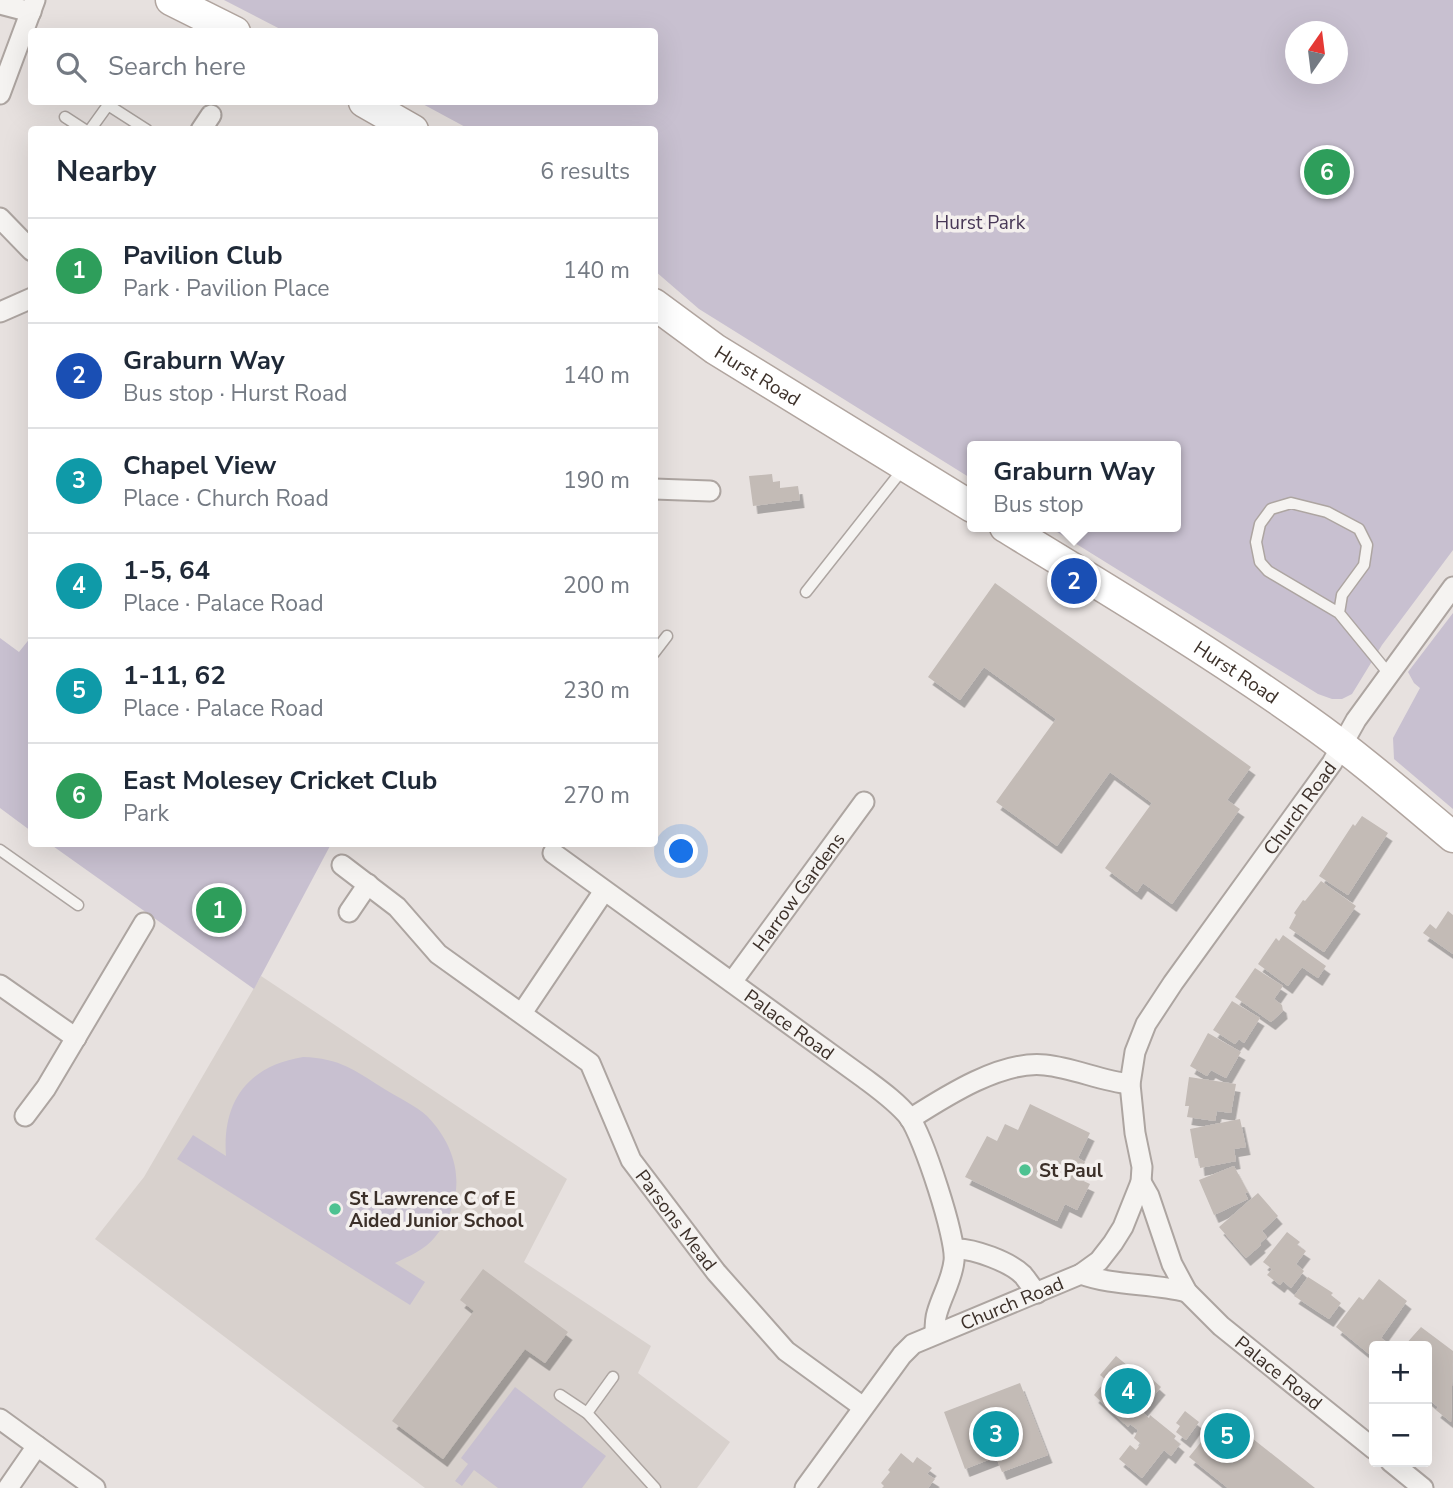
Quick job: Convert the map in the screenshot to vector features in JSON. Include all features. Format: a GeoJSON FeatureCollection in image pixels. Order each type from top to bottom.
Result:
{"type":"FeatureCollection","features":[{"type":"Feature","properties":{"kind":"main road"},"geometry":{"type":"LineString","coordinates":[[171,0],[227,28]]}},
{"type":"Feature","properties":{"kind":"main road"},"geometry":{"type":"LineString","coordinates":[[369,105],[406,126]]}},
{"type":"Feature","properties":{"kind":"main road","name":"Hurst Road"},"geometry":{"type":"LineString","coordinates":[[658,307],[715,349],[967,504]]}},
{"type":"Feature","properties":{"kind":"main road","name":"Hurst Road"},"geometry":{"type":"LineString","coordinates":[[1013,532],[1194,644],[1342,746],[1453,837]]}},
{"type":"Feature","properties":{"kind":"street"},"geometry":{"type":"LineString","coordinates":[[0,4],[33,6],[0,94]]}},
{"type":"Feature","properties":{"kind":"street"},"geometry":{"type":"LineString","coordinates":[[0,218],[28,247]]}},
{"type":"Feature","properties":{"kind":"street"},"geometry":{"type":"LineString","coordinates":[[0,312],[28,300]]}},
{"type":"Feature","properties":{"kind":"street"},"geometry":{"type":"LineString","coordinates":[[658,489],[710,491]]}},
{"type":"Feature","properties":{"kind":"street","name":"Church Road"},"geometry":{"type":"LineString","coordinates":[[805,1488],[902,1355],[913,1345],[1081,1274],[1099,1261],[1114,1243],[1141,1182],[1142,1167],[1130,1084],[1135,1052],[1146,1024],[1332,763],[1356,720],[1453,587]]}},
{"type":"Feature","properties":{"kind":"street","name":"Harrow Gardens"},"geometry":{"type":"LineString","coordinates":[[732,982],[864,802]]}},
{"type":"Feature","properties":{"kind":"street","name":"Palace Road"},"geometry":{"type":"LineString","coordinates":[[553,853],[892,1100],[910,1119],[928,1162],[954,1248],[952,1274],[936,1314],[935,1334]]}},
{"type":"Feature","properties":{"kind":"street","name":"Parsons Mead"},"geometry":{"type":"LineString","coordinates":[[342,865],[397,907],[438,954],[590,1063],[631,1160],[725,1282],[786,1351],[863,1407]]}},
{"type":"Feature","properties":{"kind":"street"},"geometry":{"type":"LineString","coordinates":[[349,912],[368,884]]}},
{"type":"Feature","properties":{"kind":"street"},"geometry":{"type":"LineString","coordinates":[[522,1013],[604,891]]}},
{"type":"Feature","properties":{"kind":"street"},"geometry":{"type":"LineString","coordinates":[[25,1116],[76,1038],[144,923]]}},
{"type":"Feature","properties":{"kind":"street"},"geometry":{"type":"LineString","coordinates":[[0,985],[76,1038]]}},
{"type":"Feature","properties":{"kind":"street"},"geometry":{"type":"LineString","coordinates":[[910,1119],[967,1084],[1032,1064],[1056,1066],[1102,1080],[1130,1084]]}},
{"type":"Feature","properties":{"kind":"street","name":"Palace Road"},"geometry":{"type":"LineString","coordinates":[[1141,1182],[1149,1196],[1172,1264],[1187,1292],[1221,1326],[1369,1445]]}},
{"type":"Feature","properties":{"kind":"street"},"geometry":{"type":"LineString","coordinates":[[954,1248],[966,1248],[1013,1268],[1022,1274],[1037,1293]]}},
{"type":"Feature","properties":{"kind":"street"},"geometry":{"type":"LineString","coordinates":[[1081,1274],[1095,1279],[1147,1284],[1187,1292]]}},
{"type":"Feature","properties":{"kind":"street"},"geometry":{"type":"LineString","coordinates":[[0,1419],[94,1488]]}},
{"type":"Feature","properties":{"kind":"street"},"geometry":{"type":"LineString","coordinates":[[8,1488],[37,1446]]}},
{"type":"Feature","properties":{"kind":"street"},"geometry":{"type":"LineString","coordinates":[[1397,1467],[1423,1488]]}},
{"type":"Feature","properties":{"kind":"lane"},"geometry":{"type":"LineString","coordinates":[[91,126],[108,105],[141,126]]}},
{"type":"Feature","properties":{"kind":"lane"},"geometry":{"type":"LineString","coordinates":[[65,117],[81,126]]}},
{"type":"Feature","properties":{"kind":"lane"},"geometry":{"type":"LineString","coordinates":[[806,592],[905,466]]}},
{"type":"Feature","properties":{"kind":"lane"},"geometry":{"type":"LineString","coordinates":[[1339,613],[1342,595],[1364,565],[1367,545],[1359,529],[1327,512],[1291,502],[1271,509],[1260,524],[1256,542],[1260,562],[1268,571],[1339,613],[1389,674]]}},
{"type":"Feature","properties":{"kind":"lane"},"geometry":{"type":"LineString","coordinates":[[658,648],[667,636]]}},
{"type":"Feature","properties":{"kind":"lane"},"geometry":{"type":"LineString","coordinates":[[0,850],[78,905]]}},
{"type":"Feature","properties":{"kind":"lane"},"geometry":{"type":"LineString","coordinates":[[587,1413],[613,1377]]}},
{"type":"Feature","properties":{"kind":"lane"},"geometry":{"type":"LineString","coordinates":[[560,1395],[587,1413],[655,1488]]}},
{"type":"Feature","properties":{"kind":"shaded area","name":"St Lawrence C of E Aided Junior School"},"geometry":{"type":"Polygon","coordinates":[[[261,976],[567,1179],[524,1262],[651,1346],[638,1373],[730,1442],[697,1488],[425,1488],[95,1239],[144,1177],[261,976]]]}},
{"type":"Feature","properties":{"kind":"green space","name":"Hurst Park"},"geometry":{"type":"Polygon","coordinates":[[[224,0],[1453,0],[1453,550],[1382,645],[1352,694],[1342,699],[1332,699],[1318,694],[1057,532],[1181,532],[1181,441],[967,441],[967,476],[699,309],[658,274],[658,126],[463,126],[425,105],[658,105],[658,28],[278,28],[224,0]]]}},
{"type":"Feature","properties":{"kind":"green space"},"geometry":{"type":"Polygon","coordinates":[[[1453,613],[1453,809],[1394,759],[1393,738],[1420,688],[1408,672],[1453,613]]]}},
{"type":"Feature","properties":{"kind":"green space"},"geometry":{"type":"Polygon","coordinates":[[[0,638],[19,652],[28,641],[28,829],[0,808],[0,638]]]}},
{"type":"Feature","properties":{"kind":"green space"},"geometry":{"type":"Polygon","coordinates":[[[54,847],[329,847],[254,989],[54,847]]]}},
{"type":"Feature","properties":{"kind":"green space"},"geometry":{"type":"Polygon","coordinates":[[[303,1057],[338,1063],[413,1105],[427,1116],[447,1144],[453,1159],[456,1191],[446,1222],[431,1242],[395,1263],[425,1282],[410,1305],[177,1159],[193,1135],[226,1156],[229,1119],[242,1089],[267,1069],[303,1057]]]}},
{"type":"Feature","properties":{"kind":"green space"},"geometry":{"type":"Polygon","coordinates":[[[515,1387],[606,1456],[582,1488],[498,1488],[474,1470],[462,1486],[455,1481],[468,1464],[461,1458],[515,1387]]]}},
{"type":"Feature","properties":{"kind":"building"},"geometry":{"type":"Polygon","coordinates":[[[772,474],[773,482],[780,481],[780,488],[798,486],[800,500],[753,506],[749,476],[772,474]]]}},
{"type":"Feature","properties":{"kind":"building"},"geometry":{"type":"Polygon","coordinates":[[[995,583],[1251,767],[1227,800],[1240,809],[1172,904],[1143,883],[1137,892],[1105,868],[1152,803],[1110,772],[1057,846],[996,802],[1056,719],[984,667],[960,700],[928,677],[995,583]]]}},
{"type":"Feature","properties":{"kind":"building"},"geometry":{"type":"Polygon","coordinates":[[[1362,816],[1388,833],[1348,895],[1319,876],[1353,824],[1355,826],[1362,816]]]}},
{"type":"Feature","properties":{"kind":"building"},"geometry":{"type":"Polygon","coordinates":[[[1321,881],[1356,906],[1324,952],[1289,928],[1296,915],[1294,913],[1321,881]]]}},
{"type":"Feature","properties":{"kind":"building"},"geometry":{"type":"Polygon","coordinates":[[[1448,911],[1453,915],[1453,954],[1423,933],[1430,924],[1436,929],[1448,911]]]}},
{"type":"Feature","properties":{"kind":"building"},"geometry":{"type":"Polygon","coordinates":[[[1283,935],[1326,966],[1318,978],[1302,967],[1288,986],[1258,964],[1276,938],[1279,941],[1283,935]]]}},
{"type":"Feature","properties":{"kind":"building"},"geometry":{"type":"Polygon","coordinates":[[[1255,968],[1283,986],[1274,999],[1282,1005],[1283,1011],[1271,1022],[1235,997],[1255,968]]]}},
{"type":"Feature","properties":{"kind":"building"},"geometry":{"type":"Polygon","coordinates":[[[1232,1001],[1260,1018],[1244,1043],[1239,1039],[1235,1044],[1213,1030],[1232,1001]]]}},
{"type":"Feature","properties":{"kind":"building"},"geometry":{"type":"Polygon","coordinates":[[[1208,1033],[1241,1052],[1226,1078],[1211,1070],[1207,1076],[1190,1066],[1208,1033]]]}},
{"type":"Feature","properties":{"kind":"building"},"geometry":{"type":"Polygon","coordinates":[[[1189,1077],[1236,1084],[1231,1113],[1217,1111],[1215,1121],[1187,1117],[1189,1106],[1185,1106],[1189,1077]]]}},
{"type":"Feature","properties":{"kind":"building","name":"St Paul"},"geometry":{"type":"Polygon","coordinates":[[[1030,1104],[1090,1133],[1078,1158],[1085,1162],[1077,1178],[1090,1184],[1077,1210],[1065,1204],[1057,1221],[965,1177],[987,1136],[997,1141],[1005,1124],[1018,1130],[1030,1104]]]}},
{"type":"Feature","properties":{"kind":"building"},"geometry":{"type":"Polygon","coordinates":[[[1240,1119],[1246,1147],[1234,1149],[1236,1161],[1200,1168],[1199,1158],[1195,1158],[1190,1129],[1240,1119]]]}},
{"type":"Feature","properties":{"kind":"building"},"geometry":{"type":"Polygon","coordinates":[[[1234,1166],[1248,1192],[1245,1193],[1248,1199],[1214,1215],[1199,1180],[1234,1166]]]}},
{"type":"Feature","properties":{"kind":"building"},"geometry":{"type":"Polygon","coordinates":[[[1258,1193],[1278,1216],[1262,1231],[1267,1237],[1261,1245],[1246,1258],[1219,1227],[1258,1193]]]}},
{"type":"Feature","properties":{"kind":"building"},"geometry":{"type":"Polygon","coordinates":[[[1287,1232],[1300,1242],[1297,1245],[1306,1251],[1296,1264],[1304,1271],[1291,1288],[1283,1281],[1280,1285],[1267,1275],[1272,1269],[1263,1262],[1287,1232]]]}},
{"type":"Feature","properties":{"kind":"building"},"geometry":{"type":"Polygon","coordinates":[[[483,1269],[568,1332],[545,1363],[525,1349],[443,1459],[392,1421],[474,1311],[460,1300],[483,1269]]]}},
{"type":"Feature","properties":{"kind":"building"},"geometry":{"type":"Polygon","coordinates":[[[1308,1277],[1333,1293],[1331,1295],[1341,1303],[1329,1319],[1294,1296],[1308,1277]]]}},
{"type":"Feature","properties":{"kind":"building"},"geometry":{"type":"Polygon","coordinates":[[[1379,1279],[1407,1301],[1381,1338],[1385,1341],[1369,1341],[1369,1354],[1336,1327],[1359,1297],[1363,1300],[1379,1279]]]}},
{"type":"Feature","properties":{"kind":"building"},"geometry":{"type":"Polygon","coordinates":[[[1421,1327],[1453,1351],[1451,1422],[1436,1410],[1438,1407],[1432,1402],[1432,1341],[1408,1341],[1421,1327]]]}},
{"type":"Feature","properties":{"kind":"building"},"geometry":{"type":"Polygon","coordinates":[[[1116,1356],[1139,1375],[1143,1371],[1161,1387],[1141,1411],[1176,1436],[1174,1439],[1180,1444],[1171,1456],[1164,1450],[1142,1478],[1119,1459],[1130,1445],[1136,1450],[1141,1444],[1134,1438],[1138,1430],[1130,1424],[1128,1427],[1094,1395],[1106,1380],[1100,1375],[1116,1356]]]}},
{"type":"Feature","properties":{"kind":"building"},"geometry":{"type":"Polygon","coordinates":[[[1020,1383],[1048,1455],[1002,1472],[996,1457],[965,1469],[944,1412],[1020,1383]]]}},
{"type":"Feature","properties":{"kind":"building"},"geometry":{"type":"Polygon","coordinates":[[[1185,1411],[1199,1422],[1186,1440],[1176,1432],[1180,1426],[1176,1423],[1185,1411]]]}},
{"type":"Feature","properties":{"kind":"building"},"geometry":{"type":"Polygon","coordinates":[[[1223,1415],[1315,1488],[1228,1488],[1189,1457],[1223,1415]]]}},
{"type":"Feature","properties":{"kind":"building"},"geometry":{"type":"Polygon","coordinates":[[[901,1453],[913,1463],[917,1457],[932,1468],[927,1474],[935,1479],[928,1488],[882,1488],[884,1486],[881,1483],[890,1472],[888,1470],[901,1453]]]}},
{"type":"Feature","properties":{"kind":"place","name":"East Molesey Cricket Club"},"geometry":{"type":"Point","coordinates":[1327,172]}},
{"type":"Feature","properties":{"kind":"place","name":"Graburn Way"},"geometry":{"type":"Point","coordinates":[1074,581]}},
{"type":"Feature","properties":{"kind":"place","name":"Pavilion Club"},"geometry":{"type":"Point","coordinates":[219,910]}},
{"type":"Feature","properties":{"kind":"place","name":"St Paul"},"geometry":{"type":"Point","coordinates":[1025,1170]}},
{"type":"Feature","properties":{"kind":"place","name":"St Lawrence C of E Aided Junior School"},"geometry":{"type":"Point","coordinates":[335,1209]}},
{"type":"Feature","properties":{"kind":"place","name":"1-5, 64"},"geometry":{"type":"Point","coordinates":[1128,1391]}},
{"type":"Feature","properties":{"kind":"place","name":"Chapel View"},"geometry":{"type":"Point","coordinates":[996,1434]}},
{"type":"Feature","properties":{"kind":"place","name":"1-11, 62"},"geometry":{"type":"Point","coordinates":[1227,1436]}}]}
